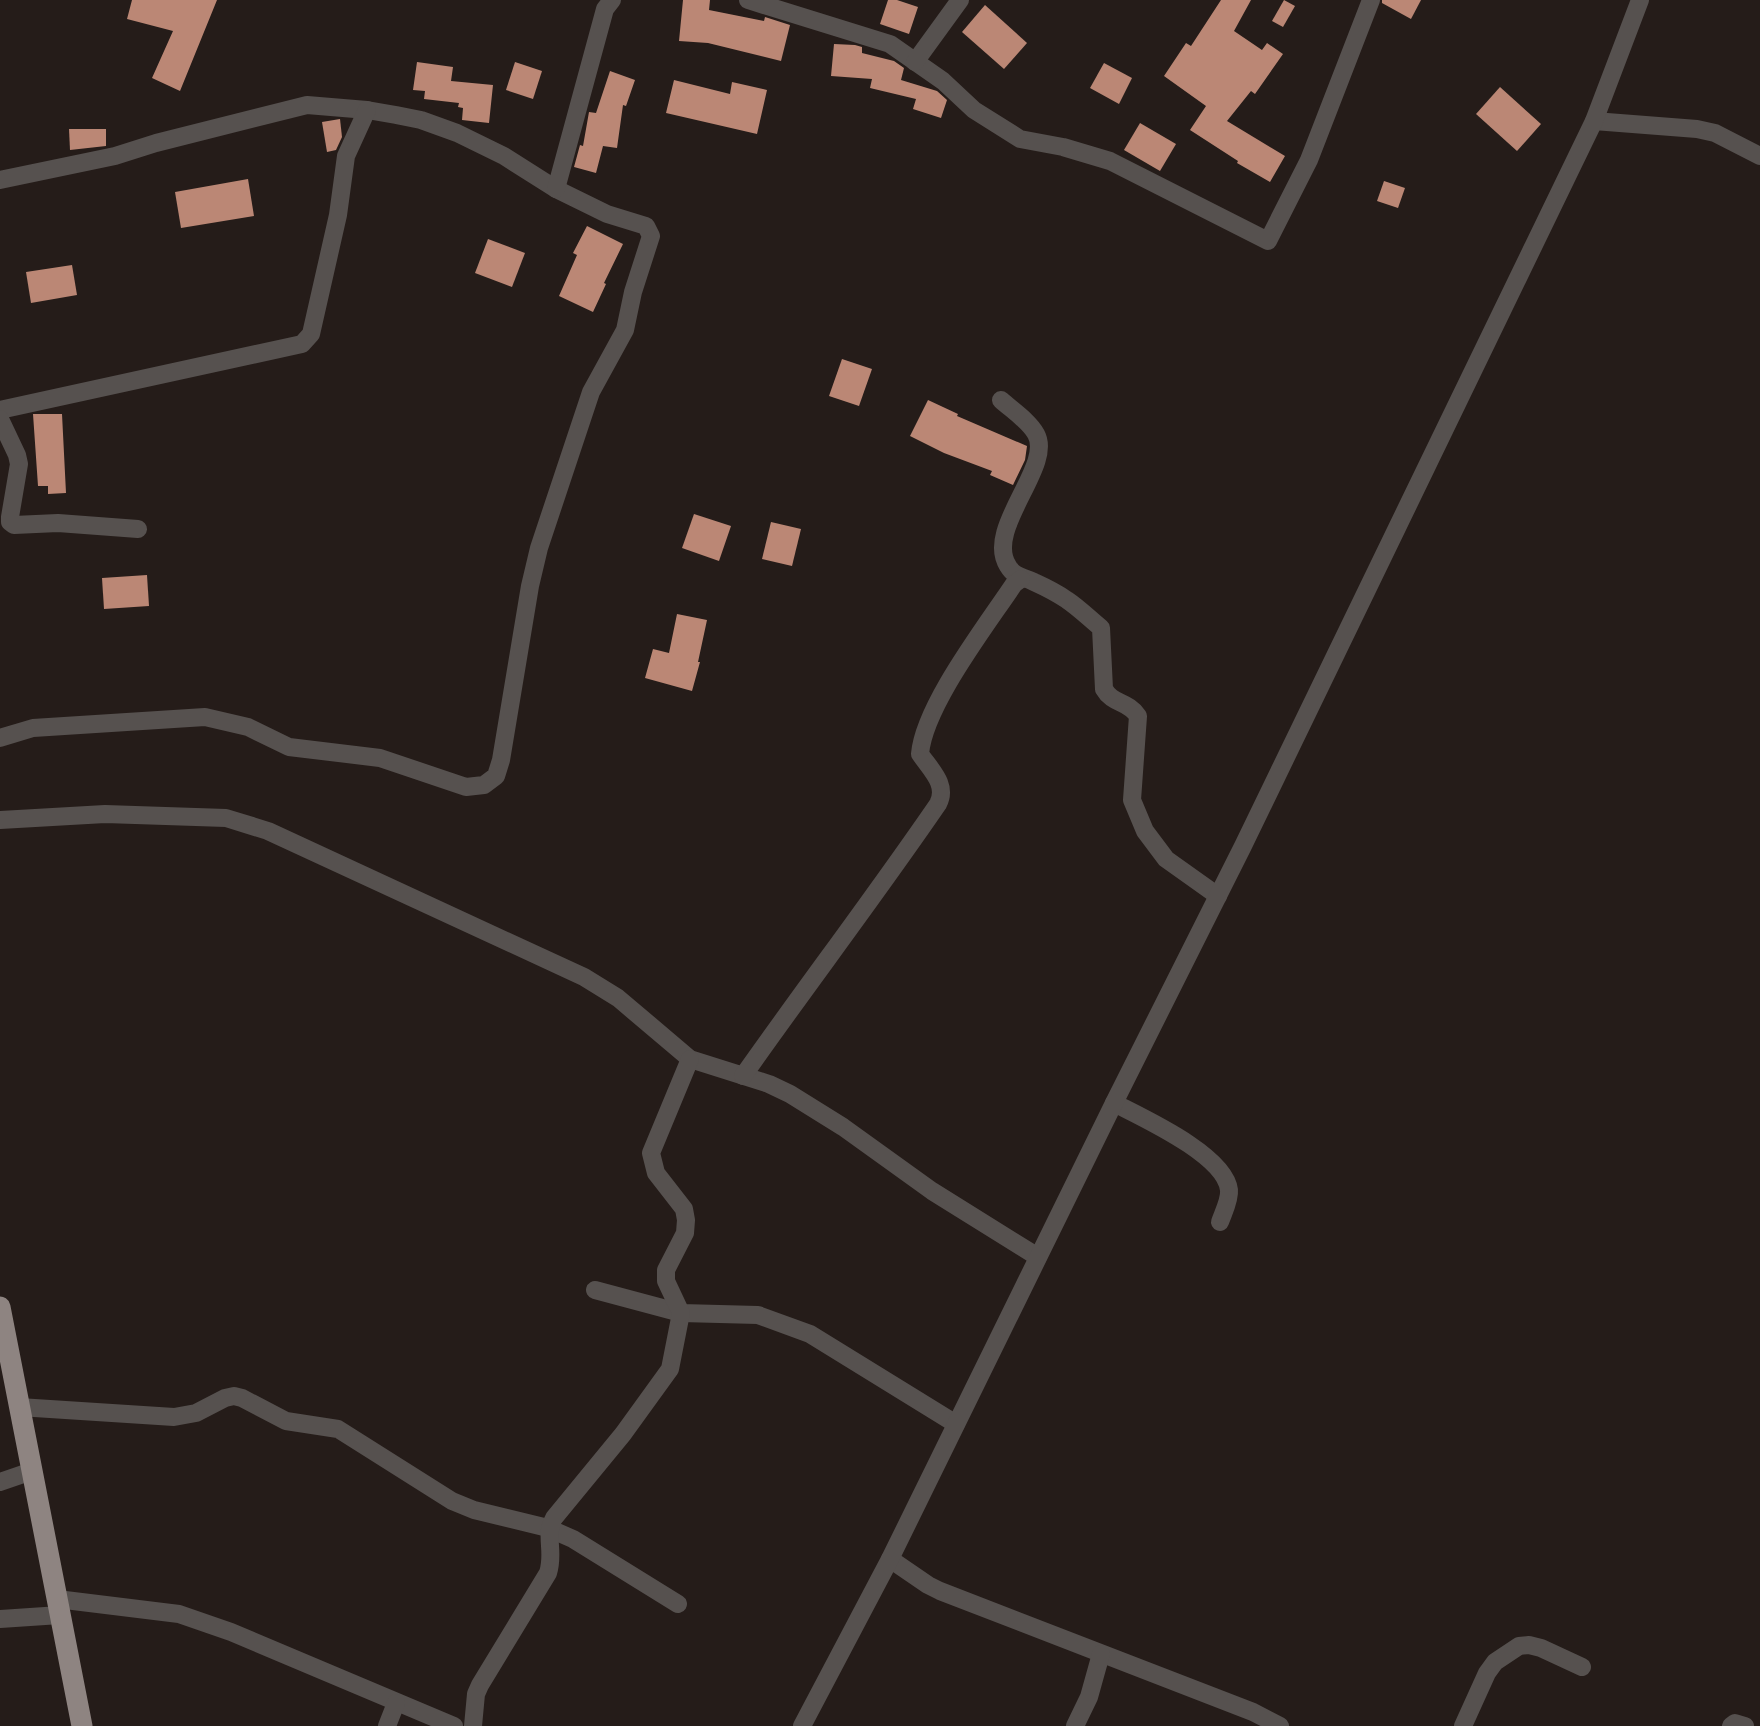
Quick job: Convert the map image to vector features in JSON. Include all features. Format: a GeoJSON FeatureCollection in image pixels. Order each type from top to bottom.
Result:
{"type":"FeatureCollection","features":[{"type":"Feature","properties":{"kind":"main road"},"geometry":{"type":"LineString","coordinates":[[0,1307],[82,1726]]}},
{"type":"Feature","properties":{"kind":"street"},"geometry":{"type":"LineString","coordinates":[[556,189],[605,9],[612,0]]}},
{"type":"Feature","properties":{"kind":"street"},"geometry":{"type":"LineString","coordinates":[[748,0],[890,44],[943,81],[974,110],[1020,139],[1063,147],[1110,161],[1268,241],[1309,160],[1371,0]]}},
{"type":"Feature","properties":{"kind":"street"},"geometry":{"type":"LineString","coordinates":[[915,62],[960,0]]}},
{"type":"Feature","properties":{"kind":"street"},"geometry":{"type":"LineString","coordinates":[[802,1726],[890,1559],[1218,896],[1594,121],[1640,0]]}},
{"type":"Feature","properties":{"kind":"street"},"geometry":{"type":"LineString","coordinates":[[0,180],[115,156],[307,105],[367,110],[421,120],[457,133],[504,156],[556,189],[607,214],[646,226],[651,236],[633,292],[625,330],[592,392],[539,548],[496,776],[484,785],[466,787],[380,758],[289,747],[248,727],[205,717],[33,728],[0,738]]}},
{"type":"Feature","properties":{"kind":"street"},"geometry":{"type":"LineString","coordinates":[[0,410],[302,344],[311,334],[338,215],[346,156],[367,110]]}},
{"type":"Feature","properties":{"kind":"street"},"geometry":{"type":"LineString","coordinates":[[1594,121],[1697,129],[1715,133],[1760,156]]}},
{"type":"Feature","properties":{"kind":"street"},"geometry":{"type":"LineString","coordinates":[[1001,400],[1035,433],[1040,443],[1035,464],[1006,528],[1002,551],[1008,566],[1021,579]]}},
{"type":"Feature","properties":{"kind":"street"},"geometry":{"type":"LineString","coordinates":[[0,419],[19,464],[10,522],[14,525],[58,523],[138,529]]}},
{"type":"Feature","properties":{"kind":"street"},"geometry":{"type":"LineString","coordinates":[[743,1076],[938,804],[943,795],[942,786],[920,754],[925,733],[944,690],[1014,583],[1021,579],[1031,580],[1067,600],[1101,628],[1104,689],[1109,697],[1131,706],[1138,716],[1132,800],[1145,831],[1166,859],[1218,896]]}},
{"type":"Feature","properties":{"kind":"street"},"geometry":{"type":"LineString","coordinates":[[0,820],[105,814],[226,818],[268,831],[584,977],[618,998],[690,1059],[769,1084],[801,1100],[932,1191],[1038,1257]]}},
{"type":"Feature","properties":{"kind":"street"},"geometry":{"type":"LineString","coordinates":[[473,1726],[476,1694],[480,1685],[548,1573],[552,1558],[548,1528],[623,1434],[670,1369],[681,1313],[666,1281],[666,1269],[685,1233],[684,1209],[656,1173],[651,1153],[690,1059]]}},
{"type":"Feature","properties":{"kind":"street"},"geometry":{"type":"LineString","coordinates":[[1114,1103],[1195,1149],[1216,1167],[1226,1180],[1229,1193],[1220,1222]]}},
{"type":"Feature","properties":{"kind":"street"},"geometry":{"type":"LineString","coordinates":[[595,1290],[681,1313],[758,1315],[810,1334],[956,1424]]}},
{"type":"Feature","properties":{"kind":"street"},"geometry":{"type":"LineString","coordinates":[[19,1407],[174,1417],[196,1413],[225,1398],[242,1398],[286,1420],[338,1429],[452,1502],[548,1528],[573,1539],[678,1604]]}},
{"type":"Feature","properties":{"kind":"street"},"geometry":{"type":"LineString","coordinates":[[0,1482],[32,1471]]}},
{"type":"Feature","properties":{"kind":"street"},"geometry":{"type":"LineString","coordinates":[[890,1559],[928,1585],[1101,1654],[1250,1719],[1280,1726]]}},
{"type":"Feature","properties":{"kind":"street"},"geometry":{"type":"LineString","coordinates":[[0,1619],[59,1607],[179,1614],[231,1632],[454,1726]]}},
{"type":"Feature","properties":{"kind":"street"},"geometry":{"type":"LineString","coordinates":[[1462,1726],[1495,1662],[1520,1646],[1541,1648],[1582,1667]]}},
{"type":"Feature","properties":{"kind":"street"},"geometry":{"type":"LineString","coordinates":[[1075,1726],[1089,1698],[1101,1654]]}},
{"type":"Feature","properties":{"kind":"street"},"geometry":{"type":"LineString","coordinates":[[387,1726],[396,1703]]}},
{"type":"Feature","properties":{"kind":"street"},"geometry":{"type":"LineString","coordinates":[[1731,1726],[1735,1723],[1745,1726]]}},
{"type":"Feature","properties":{"kind":"building"},"geometry":{"type":"Polygon","coordinates":[[[132,0],[217,0],[180,91],[152,78],[173,31],[127,19],[132,0]]]}},
{"type":"Feature","properties":{"kind":"building"},"geometry":{"type":"Polygon","coordinates":[[[683,0],[710,0],[709,10],[764,21],[765,17],[790,25],[781,61],[708,43],[679,41],[683,0]]]}},
{"type":"Feature","properties":{"kind":"building"},"geometry":{"type":"Polygon","coordinates":[[[888,0],[918,7],[909,34],[880,24],[888,0]]]}},
{"type":"Feature","properties":{"kind":"building"},"geometry":{"type":"Polygon","coordinates":[[[1221,0],[1251,0],[1234,31],[1262,50],[1267,43],[1283,54],[1255,94],[1251,91],[1227,121],[1285,156],[1270,182],[1190,130],[1206,106],[1164,76],[1186,43],[1191,46],[1221,0]]]}},
{"type":"Feature","properties":{"kind":"building"},"geometry":{"type":"Polygon","coordinates":[[[1284,0],[1295,6],[1283,27],[1272,21],[1284,0]]]}},
{"type":"Feature","properties":{"kind":"building"},"geometry":{"type":"Polygon","coordinates":[[[1382,0],[1421,0],[1411,19],[1382,3],[1382,0]]]}},
{"type":"Feature","properties":{"kind":"building"},"geometry":{"type":"Polygon","coordinates":[[[985,5],[1027,43],[1004,69],[962,32],[985,5]]]}},
{"type":"Feature","properties":{"kind":"building"},"geometry":{"type":"Polygon","coordinates":[[[834,44],[855,45],[862,47],[862,53],[894,61],[904,68],[901,80],[937,91],[947,100],[941,118],[913,109],[916,99],[870,88],[872,79],[831,76],[834,44]]]}},
{"type":"Feature","properties":{"kind":"building"},"geometry":{"type":"Polygon","coordinates":[[[417,62],[453,67],[451,81],[493,85],[489,123],[462,120],[463,108],[458,107],[459,103],[424,99],[425,91],[413,90],[417,62]]]}},
{"type":"Feature","properties":{"kind":"building"},"geometry":{"type":"Polygon","coordinates":[[[515,62],[542,71],[533,99],[506,90],[515,62]]]}},
{"type":"Feature","properties":{"kind":"building"},"geometry":{"type":"Polygon","coordinates":[[[1104,63],[1132,78],[1119,104],[1090,88],[1104,63]]]}},
{"type":"Feature","properties":{"kind":"building"},"geometry":{"type":"Polygon","coordinates":[[[610,71],[635,80],[626,106],[623,105],[617,148],[603,146],[596,173],[574,167],[580,145],[583,146],[589,112],[596,113],[610,71]]]}},
{"type":"Feature","properties":{"kind":"building"},"geometry":{"type":"Polygon","coordinates":[[[674,80],[730,94],[732,82],[767,90],[757,134],[666,113],[674,80]]]}},
{"type":"Feature","properties":{"kind":"building"},"geometry":{"type":"Polygon","coordinates":[[[1500,87],[1541,124],[1517,151],[1476,114],[1500,87]]]}},
{"type":"Feature","properties":{"kind":"building"},"geometry":{"type":"Polygon","coordinates":[[[340,119],[342,137],[336,150],[327,152],[322,122],[340,119]]]}},
{"type":"Feature","properties":{"kind":"building"},"geometry":{"type":"Polygon","coordinates":[[[1140,123],[1176,144],[1160,171],[1124,150],[1140,123]]]}},
{"type":"Feature","properties":{"kind":"building"},"geometry":{"type":"Polygon","coordinates":[[[69,129],[106,129],[106,146],[70,150],[69,129]]]}},
{"type":"Feature","properties":{"kind":"building"},"geometry":{"type":"Polygon","coordinates":[[[248,179],[254,216],[181,228],[175,192],[248,179]]]}},
{"type":"Feature","properties":{"kind":"building"},"geometry":{"type":"Polygon","coordinates":[[[1384,181],[1405,188],[1398,208],[1377,201],[1384,181]]]}},
{"type":"Feature","properties":{"kind":"building"},"geometry":{"type":"Polygon","coordinates":[[[587,226],[623,244],[593,312],[559,296],[577,255],[573,253],[587,226]]]}},
{"type":"Feature","properties":{"kind":"building"},"geometry":{"type":"Polygon","coordinates":[[[488,239],[525,253],[512,287],[475,273],[488,239]]]}},
{"type":"Feature","properties":{"kind":"building"},"geometry":{"type":"Polygon","coordinates":[[[72,265],[77,295],[31,303],[26,272],[72,265]]]}},
{"type":"Feature","properties":{"kind":"building"},"geometry":{"type":"Polygon","coordinates":[[[842,359],[872,369],[859,406],[829,396],[842,359]]]}},
{"type":"Feature","properties":{"kind":"building"},"geometry":{"type":"Polygon","coordinates":[[[928,400],[958,414],[957,416],[1027,446],[1025,460],[1013,485],[990,475],[992,471],[944,453],[910,436],[928,400]]]}},
{"type":"Feature","properties":{"kind":"building"},"geometry":{"type":"Polygon","coordinates":[[[33,414],[62,414],[66,493],[48,494],[48,486],[38,486],[33,414]]]}},
{"type":"Feature","properties":{"kind":"building"},"geometry":{"type":"Polygon","coordinates":[[[694,514],[731,526],[719,561],[682,548],[694,514]]]}},
{"type":"Feature","properties":{"kind":"building"},"geometry":{"type":"Polygon","coordinates":[[[771,522],[801,529],[792,566],[762,559],[771,522]]]}},
{"type":"Feature","properties":{"kind":"building"},"geometry":{"type":"Polygon","coordinates":[[[147,575],[149,606],[104,609],[102,578],[147,575]]]}},
{"type":"Feature","properties":{"kind":"building"},"geometry":{"type":"Polygon","coordinates":[[[677,614],[707,620],[692,691],[645,678],[653,649],[669,653],[677,614]]]}}]}
